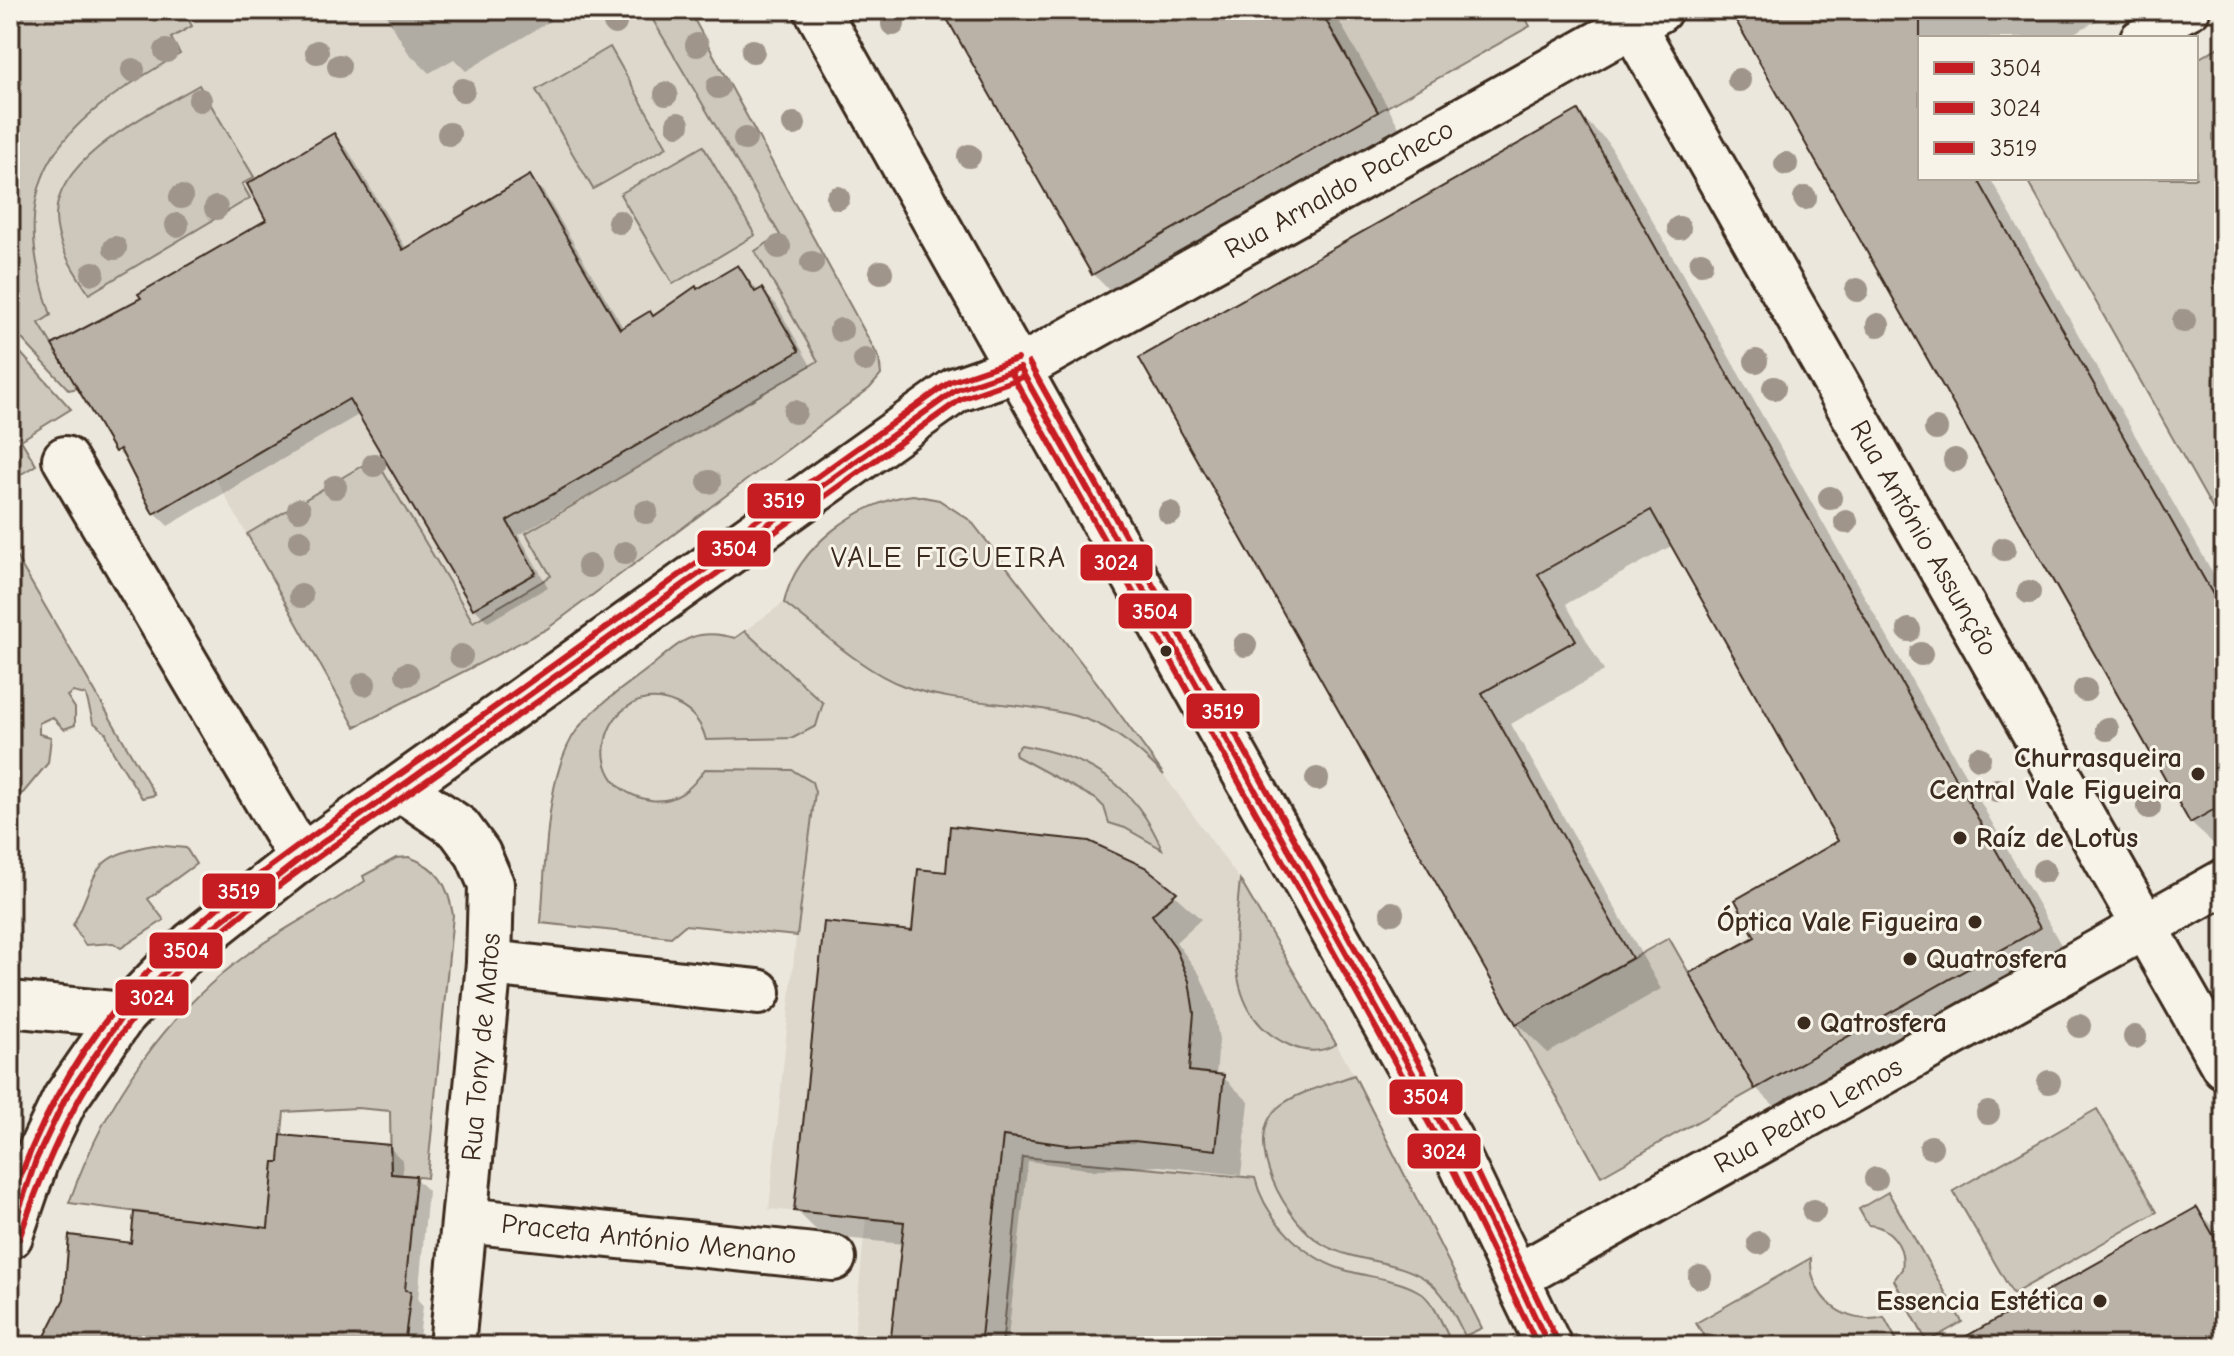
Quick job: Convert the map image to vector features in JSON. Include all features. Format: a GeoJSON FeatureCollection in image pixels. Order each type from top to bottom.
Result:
{"type":"FeatureCollection","features":[{"type":"Feature","properties":{"kind":"street"},"geometry":{"type":"LineString","coordinates":[[817,10],[1450,1140],[1549,1346]]}},
{"type":"Feature","properties":{"kind":"street","name":"Rua Arnaldo Pacheco"},"geometry":{"type":"LineString","coordinates":[[10,1236],[36,1160],[65,1099],[123,1015],[192,944],[301,858],[956,390],[1020,368],[1639,15]]}},
{"type":"Feature","properties":{"kind":"street","name":"Rua António Assunção"},"geometry":{"type":"LineString","coordinates":[[1639,15],[2224,1066]]}},
{"type":"Feature","properties":{"kind":"street"},"geometry":{"type":"LineString","coordinates":[[65,459],[301,858]]}},
{"type":"Feature","properties":{"kind":"street","name":"Rua Tony de Matos"},"geometry":{"type":"LineString","coordinates":[[400,788],[459,828],[478,854],[491,884],[489,963],[452,1346]]}},
{"type":"Feature","properties":{"kind":"street","name":"Rua Pedro Lemos"},"geometry":{"type":"LineString","coordinates":[[1517,1277],[2224,882]]}},
{"type":"Feature","properties":{"kind":"street"},"geometry":{"type":"LineString","coordinates":[[489,963],[758,992]]}},
{"type":"Feature","properties":{"kind":"street"},"geometry":{"type":"LineString","coordinates":[[10,1004],[123,1015]]}},
{"type":"Feature","properties":{"kind":"street","name":"Praceta António Menano"},"geometry":{"type":"LineString","coordinates":[[465,1220],[833,1258]]}},
{"type":"Feature","properties":{"kind":"lane"},"geometry":{"type":"LineString","coordinates":[[2143,36],[2191,10]]}},
{"type":"Feature","properties":{"kind":"shaded area"},"geometry":{"type":"Polygon","coordinates":[[[10,10],[688,10],[883,367],[881,375],[870,388],[547,629],[355,727],[215,478],[153,514],[149,507],[157,503],[124,447],[115,452],[10,273],[10,10]]]}},
{"type":"Feature","properties":{"kind":"shaded area"},"geometry":{"type":"Polygon","coordinates":[[[10,10],[183,10],[192,26],[171,38],[180,54],[105,102],[76,127],[54,154],[40,186],[34,222],[37,265],[51,315],[39,323],[78,388],[69,390],[10,326],[10,10]]]}},
{"type":"Feature","properties":{"kind":"shaded area"},"geometry":{"type":"Polygon","coordinates":[[[647,10],[689,10],[879,358],[881,375],[870,388],[547,629],[355,727],[247,534],[375,458],[473,622],[551,576],[526,533],[818,361],[755,251],[780,235],[647,10]]]}},
{"type":"Feature","properties":{"kind":"shaded area"},"geometry":{"type":"Polygon","coordinates":[[[1320,10],[1521,10],[1530,26],[1378,112],[1320,10]]]}},
{"type":"Feature","properties":{"kind":"shaded area"},"geometry":{"type":"Polygon","coordinates":[[[2224,44],[2224,529],[2027,180],[2198,180],[2198,59],[2224,44]]]}},
{"type":"Feature","properties":{"kind":"shaded area"},"geometry":{"type":"Polygon","coordinates":[[[610,47],[667,147],[593,189],[536,90],[610,47]]]}},
{"type":"Feature","properties":{"kind":"shaded area"},"geometry":{"type":"Polygon","coordinates":[[[199,85],[254,177],[242,184],[250,198],[89,294],[59,237],[56,216],[60,194],[72,174],[111,138],[199,85]]]}},
{"type":"Feature","properties":{"kind":"shaded area"},"geometry":{"type":"Polygon","coordinates":[[[703,146],[755,235],[673,284],[620,194],[703,146]]]}},
{"type":"Feature","properties":{"kind":"shaded area"},"geometry":{"type":"Polygon","coordinates":[[[10,341],[71,409],[21,440],[36,465],[10,481],[10,341]]]}},
{"type":"Feature","properties":{"kind":"shaded area"},"geometry":{"type":"Polygon","coordinates":[[[913,495],[939,500],[971,521],[1098,684],[1240,880],[1354,1075],[1482,1328],[1444,1346],[853,1346],[866,1218],[769,1209],[796,937],[685,925],[671,937],[541,923],[553,798],[565,755],[579,728],[687,637],[718,633],[735,638],[783,603],[795,569],[809,552],[864,510],[890,497],[913,495]]]}},
{"type":"Feature","properties":{"kind":"shaded area"},"geometry":{"type":"Polygon","coordinates":[[[913,495],[939,500],[971,521],[1098,684],[1164,775],[1118,735],[1085,719],[1040,709],[926,693],[904,686],[873,671],[784,603],[790,583],[801,564],[832,531],[872,507],[913,495]]]}},
{"type":"Feature","properties":{"kind":"shaded area"},"geometry":{"type":"Polygon","coordinates":[[[10,546],[155,795],[142,798],[113,752],[106,733],[93,722],[86,695],[73,692],[67,696],[75,708],[75,725],[64,729],[52,717],[39,723],[39,734],[51,737],[48,763],[23,793],[10,796],[10,546]]]}},
{"type":"Feature","properties":{"kind":"shaded area"},"geometry":{"type":"Polygon","coordinates":[[[745,631],[823,703],[816,726],[793,738],[706,740],[699,723],[687,710],[676,704],[652,699],[631,705],[616,718],[607,736],[605,756],[610,775],[625,791],[650,800],[675,797],[695,782],[705,769],[792,770],[812,782],[815,792],[797,936],[685,925],[671,937],[541,923],[553,794],[559,769],[579,727],[612,696],[678,644],[708,634],[735,638],[745,631]]]}},
{"type":"Feature","properties":{"kind":"shaded area"},"geometry":{"type":"Polygon","coordinates":[[[1021,745],[1068,757],[1106,777],[1138,807],[1162,849],[1125,828],[1109,823],[1104,807],[1096,799],[1016,756],[1015,751],[1021,745]]]}},
{"type":"Feature","properties":{"kind":"shaded area"},"geometry":{"type":"Polygon","coordinates":[[[154,845],[186,848],[196,864],[148,899],[164,920],[121,948],[113,943],[85,945],[73,925],[98,870],[117,855],[154,845]]]}},
{"type":"Feature","properties":{"kind":"shaded area"},"geometry":{"type":"Polygon","coordinates":[[[409,857],[435,872],[445,886],[453,915],[427,1178],[391,1174],[390,1111],[357,1108],[284,1112],[279,1162],[274,1162],[268,1229],[69,1203],[101,1129],[121,1093],[168,1028],[196,998],[259,946],[365,881],[363,876],[396,858],[409,857]]]}},
{"type":"Feature","properties":{"kind":"shaded area"},"geometry":{"type":"Polygon","coordinates":[[[1240,880],[1336,1044],[1318,1050],[1289,1045],[1268,1032],[1253,1015],[1243,996],[1235,951],[1240,880]]]}},
{"type":"Feature","properties":{"kind":"shaded area"},"geometry":{"type":"Polygon","coordinates":[[[1669,938],[1755,1089],[1601,1176],[1516,1024],[1669,938]]]}},
{"type":"Feature","properties":{"kind":"shaded area"},"geometry":{"type":"Polygon","coordinates":[[[1354,1075],[1482,1328],[1465,1336],[1445,1299],[1428,1281],[1404,1269],[1324,1245],[1296,1219],[1272,1180],[1264,1138],[1269,1120],[1289,1100],[1354,1075]]]}},
{"type":"Feature","properties":{"kind":"shaded area"},"geometry":{"type":"Polygon","coordinates":[[[2097,1109],[2157,1212],[2013,1294],[1953,1191],[2097,1109]]]}},
{"type":"Feature","properties":{"kind":"shaded area"},"geometry":{"type":"Polygon","coordinates":[[[1022,1157],[1255,1178],[1276,1221],[1299,1245],[1341,1269],[1400,1283],[1418,1291],[1433,1307],[1451,1342],[1444,1346],[1002,1346],[1022,1157]]]}},
{"type":"Feature","properties":{"kind":"shaded area"},"geometry":{"type":"Polygon","coordinates":[[[1888,1192],[1962,1322],[1927,1342],[1894,1280],[1902,1269],[1899,1245],[1883,1229],[1868,1225],[1859,1209],[1888,1192]]]}},
{"type":"Feature","properties":{"kind":"shaded area"},"geometry":{"type":"Polygon","coordinates":[[[1811,1258],[1816,1286],[1832,1306],[1856,1318],[1884,1317],[1900,1346],[1710,1346],[1696,1323],[1811,1258]]]}},
{"type":"Feature","properties":{"kind":"building"},"geometry":{"type":"Polygon","coordinates":[[[942,10],[1320,10],[1378,112],[1092,275],[942,10]]]}},
{"type":"Feature","properties":{"kind":"building"},"geometry":{"type":"Polygon","coordinates":[[[1730,10],[1920,10],[1918,180],[1978,180],[2224,614],[2224,804],[2190,823],[1730,10]]]}},
{"type":"Feature","properties":{"kind":"building"},"geometry":{"type":"Polygon","coordinates":[[[1578,110],[2040,928],[1755,1089],[1689,973],[1755,937],[1735,900],[1838,841],[1651,510],[1538,574],[1576,640],[1482,693],[1632,958],[1516,1024],[1139,358],[1578,110]]]}},
{"type":"Feature","properties":{"kind":"building"},"geometry":{"type":"Polygon","coordinates":[[[334,133],[403,250],[530,175],[620,329],[650,311],[653,316],[696,286],[697,289],[738,265],[755,292],[762,288],[799,351],[507,521],[536,573],[473,609],[349,399],[153,514],[120,449],[115,452],[52,345],[141,298],[138,294],[266,220],[247,184],[334,133]]]}},
{"type":"Feature","properties":{"kind":"building"},"geometry":{"type":"Polygon","coordinates":[[[950,826],[1089,841],[1145,867],[1177,892],[1152,915],[1175,947],[1189,981],[1194,1013],[1189,1071],[1224,1075],[1216,1150],[1134,1141],[1067,1145],[1003,1136],[980,1346],[890,1346],[904,1222],[794,1211],[824,922],[912,931],[918,869],[946,872],[950,826]]]}},
{"type":"Feature","properties":{"kind":"building"},"geometry":{"type":"Polygon","coordinates":[[[281,1135],[390,1145],[391,1174],[416,1176],[405,1290],[411,1291],[404,1346],[40,1346],[64,1299],[69,1235],[131,1243],[134,1212],[268,1228],[274,1162],[279,1162],[281,1135]]]}},
{"type":"Feature","properties":{"kind":"building"},"geometry":{"type":"Polygon","coordinates":[[[2197,1207],[2224,1254],[2224,1346],[1949,1346],[2197,1207]]]}},
{"type":"Feature","properties":{"kind":"transit line","name":"3519"},"geometry":{"type":"LineString","coordinates":[[10,1205],[54,1102],[98,1031],[147,972],[224,903],[310,838],[950,382],[1017,359]]}},
{"type":"Feature","properties":{"kind":"transit line","name":"3519"},"geometry":{"type":"LineString","coordinates":[[1029,363],[1459,1135],[1558,1342]]}},
{"type":"Feature","properties":{"kind":"transit line","name":"3504"},"geometry":{"type":"LineString","coordinates":[[1020,368],[1450,1140],[1549,1346]]}},
{"type":"Feature","properties":{"kind":"transit line","name":"3504"},"geometry":{"type":"LineString","coordinates":[[10,1236],[36,1160],[65,1099],[123,1015],[192,944],[301,858],[956,390],[1020,368]]}},
{"type":"Feature","properties":{"kind":"transit line","name":"3024"},"geometry":{"type":"LineString","coordinates":[[1011,373],[1441,1145],[1538,1346]]}},
{"type":"Feature","properties":{"kind":"transit line","name":"3024"},"geometry":{"type":"LineString","coordinates":[[19,1239],[52,1153],[79,1099],[111,1047],[162,986],[237,918],[322,854],[961,399],[1023,377]]}},
{"type":"Feature","properties":{"kind":"place","name":"Churrasqueira Central Vale Figueira"},"geometry":{"type":"Point","coordinates":[2198,774]}},
{"type":"Feature","properties":{"kind":"place","name":"Raíz de Lotus"},"geometry":{"type":"Point","coordinates":[1960,838]}},
{"type":"Feature","properties":{"kind":"place","name":"Óptica Vale Figueira"},"geometry":{"type":"Point","coordinates":[1975,922]}},
{"type":"Feature","properties":{"kind":"place","name":"Quatrosfera"},"geometry":{"type":"Point","coordinates":[1910,959]}},
{"type":"Feature","properties":{"kind":"place","name":"Qatrosfera"},"geometry":{"type":"Point","coordinates":[1804,1023]}},
{"type":"Feature","properties":{"kind":"place","name":"Essencia Estética"},"geometry":{"type":"Point","coordinates":[2100,1301]}},
{"type":"Feature","properties":{"kind":"district","name":"VALE FIGUEIRA"},"geometry":{"type":"Point","coordinates":[949,557]}}]}
